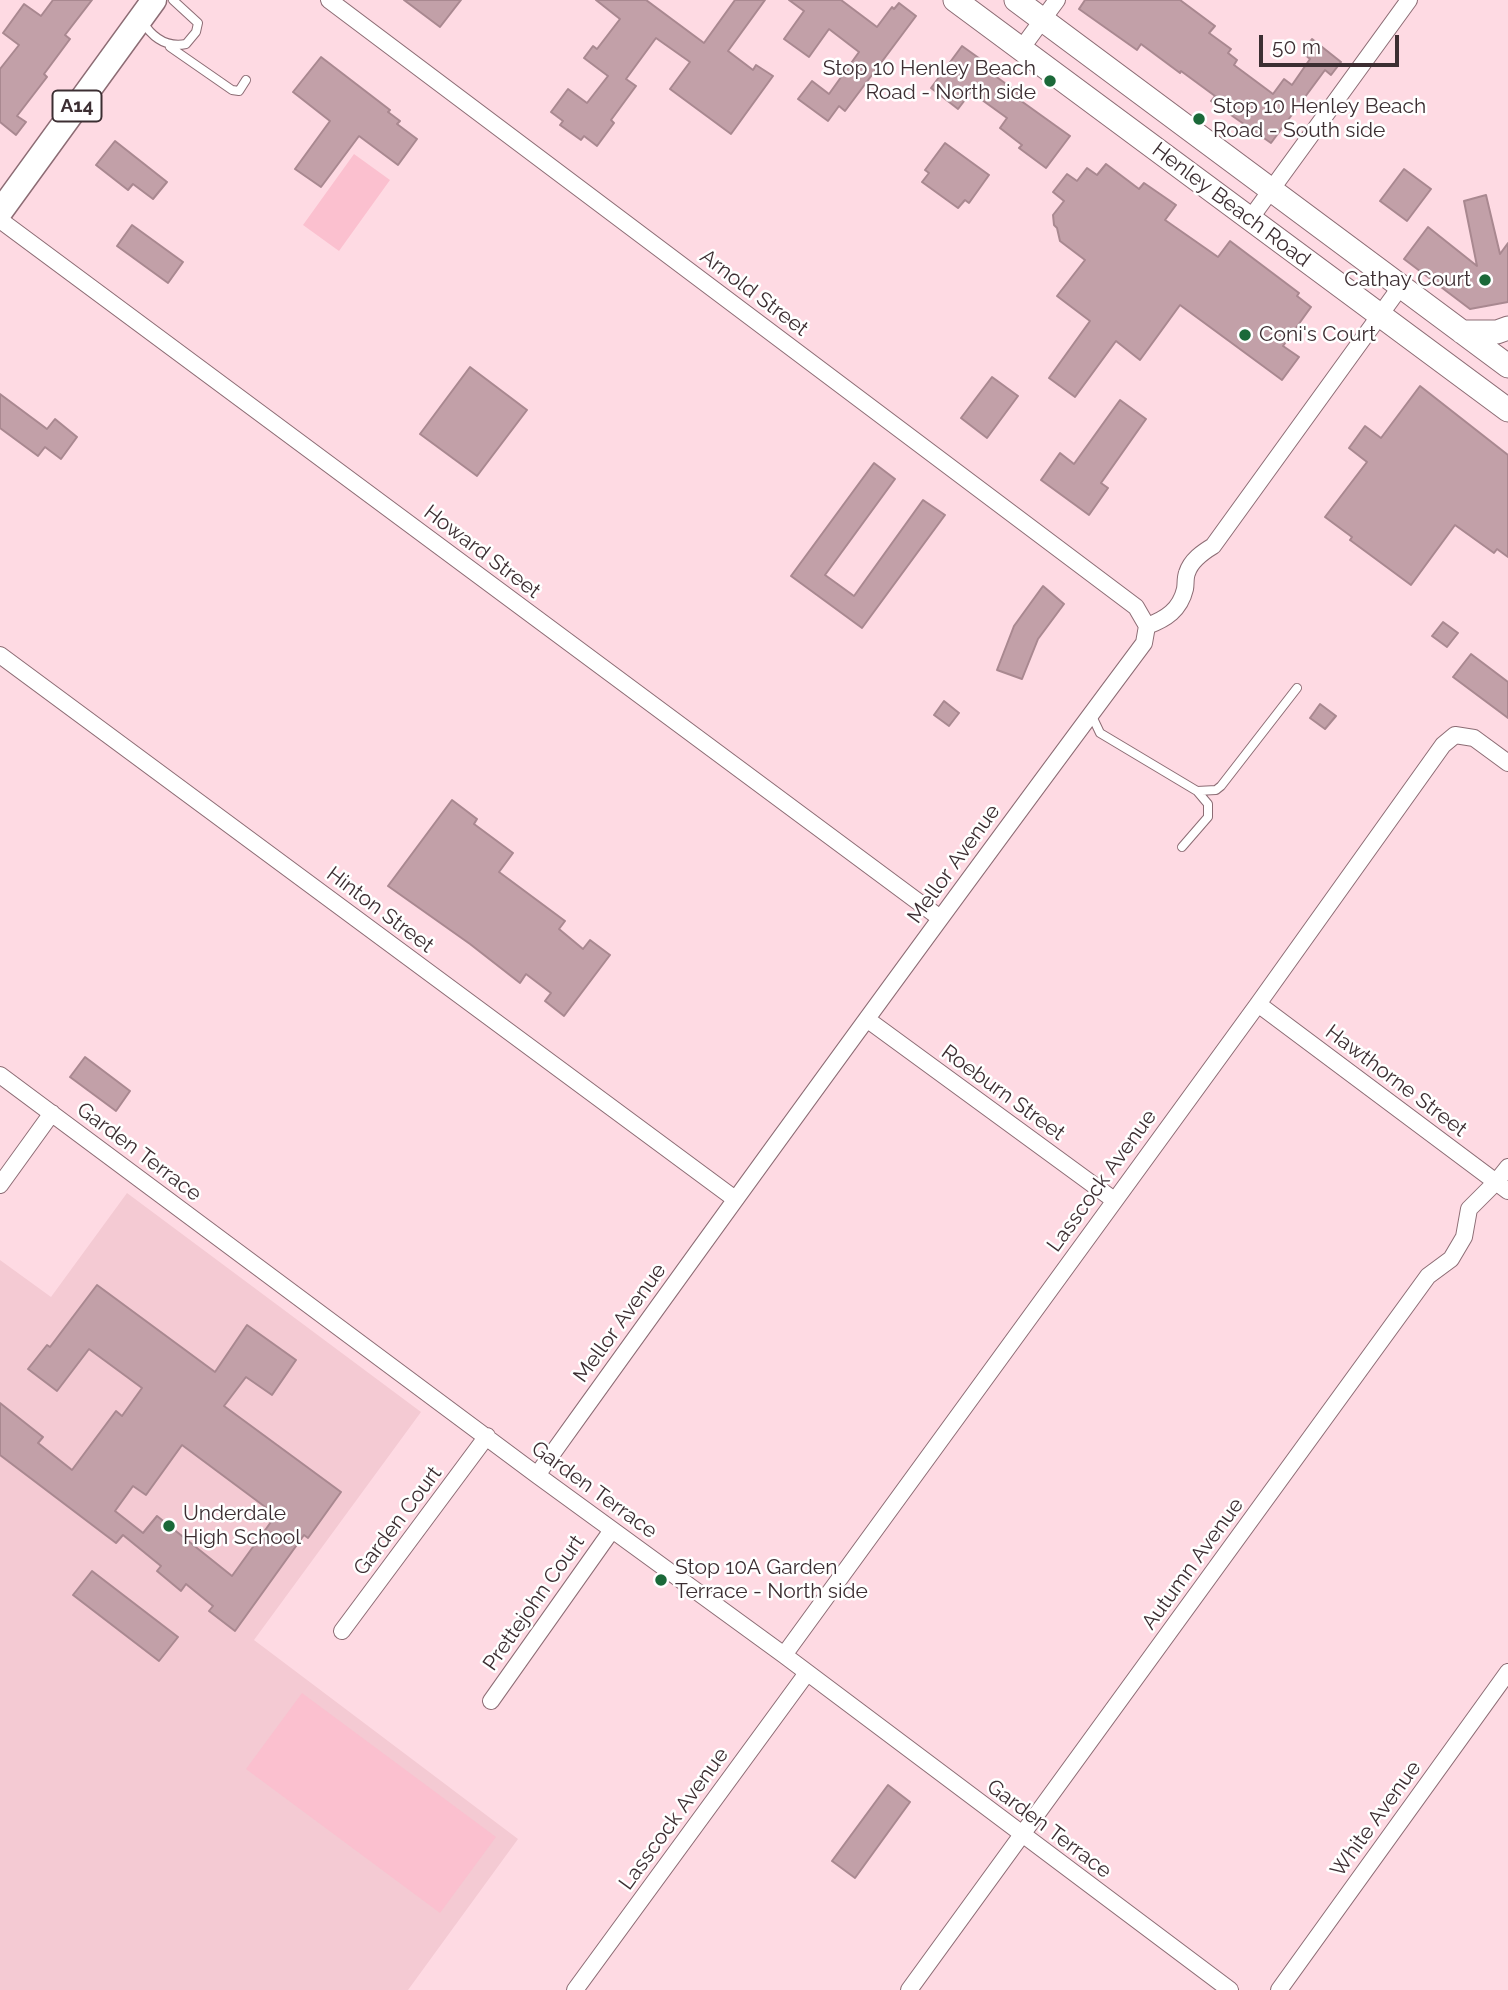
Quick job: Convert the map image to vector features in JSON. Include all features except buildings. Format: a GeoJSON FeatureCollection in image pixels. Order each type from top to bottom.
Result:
{"type":"FeatureCollection","features":[{"type":"Feature","properties":{"kind":"main road","name":"Henley Beach Road"},"geometry":{"type":"LineString","coordinates":[[955,0],[1508,410]]}},
{"type":"Feature","properties":{"kind":"main road","name":"Henley Beach Road"},"geometry":{"type":"LineString","coordinates":[[1016,0],[1508,366]]}},
{"type":"Feature","properties":{"kind":"main road","name":"A14"},"geometry":{"type":"LineString","coordinates":[[0,212],[147,9]]}},
{"type":"Feature","properties":{"kind":"main road"},"geometry":{"type":"LineString","coordinates":[[1462,332],[1497,332],[1508,328]]}},
{"type":"Feature","properties":{"kind":"street","name":"Arnold Street"},"geometry":{"type":"LineString","coordinates":[[329,0],[1136,607],[1147,626]]}},
{"type":"Feature","properties":{"kind":"street"},"geometry":{"type":"LineString","coordinates":[[1021,49],[1057,0]]}},
{"type":"Feature","properties":{"kind":"street"},"geometry":{"type":"LineString","coordinates":[[1250,219],[1409,0]]}},
{"type":"Feature","properties":{"kind":"street","name":"Howard Street"},"geometry":{"type":"LineString","coordinates":[[0,220],[940,918]]}},
{"type":"Feature","properties":{"kind":"street"},"geometry":{"type":"LineString","coordinates":[[1147,626],[1163,620],[1182,600],[1187,571],[1199,555],[1213,545],[1401,286]]}},
{"type":"Feature","properties":{"kind":"street","name":"Mellor Avenue"},"geometry":{"type":"LineString","coordinates":[[537,1475],[940,918],[1144,643],[1147,626]]}},
{"type":"Feature","properties":{"kind":"street","name":"Hinton Street"},"geometry":{"type":"LineString","coordinates":[[0,655],[735,1199]]}},
{"type":"Feature","properties":{"kind":"street","name":"Lasscock Avenue"},"geometry":{"type":"LineString","coordinates":[[784,1655],[1443,745],[1455,735],[1474,738],[1508,763]]}},
{"type":"Feature","properties":{"kind":"street","name":"Hawthorne Street"},"geometry":{"type":"LineString","coordinates":[[1258,1004],[1502,1187]]}},
{"type":"Feature","properties":{"kind":"street","name":"Roeburn Street"},"geometry":{"type":"LineString","coordinates":[[868,1020],[1114,1200]]}},
{"type":"Feature","properties":{"kind":"street","name":"Garden Terrace"},"geometry":{"type":"LineString","coordinates":[[0,1075],[537,1475],[784,1655],[1230,1990]]}},
{"type":"Feature","properties":{"kind":"street"},"geometry":{"type":"LineString","coordinates":[[0,1185],[52,1113]]}},
{"type":"Feature","properties":{"kind":"street","name":"Autumn Avenue"},"geometry":{"type":"LineString","coordinates":[[909,1990],[1428,1276],[1451,1259],[1464,1237],[1469,1209],[1477,1199],[1502,1187],[1508,1167]]}},
{"type":"Feature","properties":{"kind":"street","name":"Garden Court"},"geometry":{"type":"LineString","coordinates":[[342,1631],[487,1436]]}},
{"type":"Feature","properties":{"kind":"street","name":"Prettejohn Court"},"geometry":{"type":"LineString","coordinates":[[491,1701],[612,1530]]}},
{"type":"Feature","properties":{"kind":"street","name":"White Avenue"},"geometry":{"type":"LineString","coordinates":[[1279,1990],[1508,1672]]}},
{"type":"Feature","properties":{"kind":"street","name":"Lasscock Avenue"},"geometry":{"type":"LineString","coordinates":[[575,1990],[807,1673]]}},
{"type":"Feature","properties":{"kind":"lane"},"geometry":{"type":"LineString","coordinates":[[167,45],[186,44],[198,27],[192,16],[173,0]]}},
{"type":"Feature","properties":{"kind":"lane"},"geometry":{"type":"LineString","coordinates":[[147,9],[148,30],[167,45],[232,90],[239,90],[246,80]]}},
{"type":"Feature","properties":{"kind":"lane"},"geometry":{"type":"LineString","coordinates":[[1197,792],[1216,790],[1221,786],[1297,688]]}},
{"type":"Feature","properties":{"kind":"lane"},"geometry":{"type":"LineString","coordinates":[[1091,714],[1100,733],[1197,792],[1208,804],[1208,817],[1182,847]]}},
{"type":"Feature","properties":{"kind":"shaded area"},"geometry":{"type":"Polygon","coordinates":[[[354,154],[390,180],[339,251],[303,225],[354,154]]]}},
{"type":"Feature","properties":{"kind":"shaded area","name":"Underdale High School"},"geometry":{"type":"Polygon","coordinates":[[[127,1193],[421,1412],[254,1640],[518,1839],[408,1990],[0,1990],[0,1260],[51,1297],[127,1193]]]}},
{"type":"Feature","properties":{"kind":"shaded area"},"geometry":{"type":"Polygon","coordinates":[[[302,1693],[496,1837],[440,1913],[246,1769],[302,1693]]]}},
{"type":"Feature","properties":{"kind":"place","name":"Stop 10 Henley Beach Road - North side"},"geometry":{"type":"Point","coordinates":[1050,81]}},
{"type":"Feature","properties":{"kind":"place","name":"Stop 10 Henley Beach Road - South side"},"geometry":{"type":"Point","coordinates":[1199,119]}},
{"type":"Feature","properties":{"kind":"place","name":"Cathay Court"},"geometry":{"type":"Point","coordinates":[1485,280]}},
{"type":"Feature","properties":{"kind":"place","name":"Coni's Court"},"geometry":{"type":"Point","coordinates":[1245,335]}},
{"type":"Feature","properties":{"kind":"place","name":"Underdale High School"},"geometry":{"type":"Point","coordinates":[169,1526]}},
{"type":"Feature","properties":{"kind":"place","name":"Stop 10A Garden Terrace - North side"},"geometry":{"type":"Point","coordinates":[661,1580]}}]}
